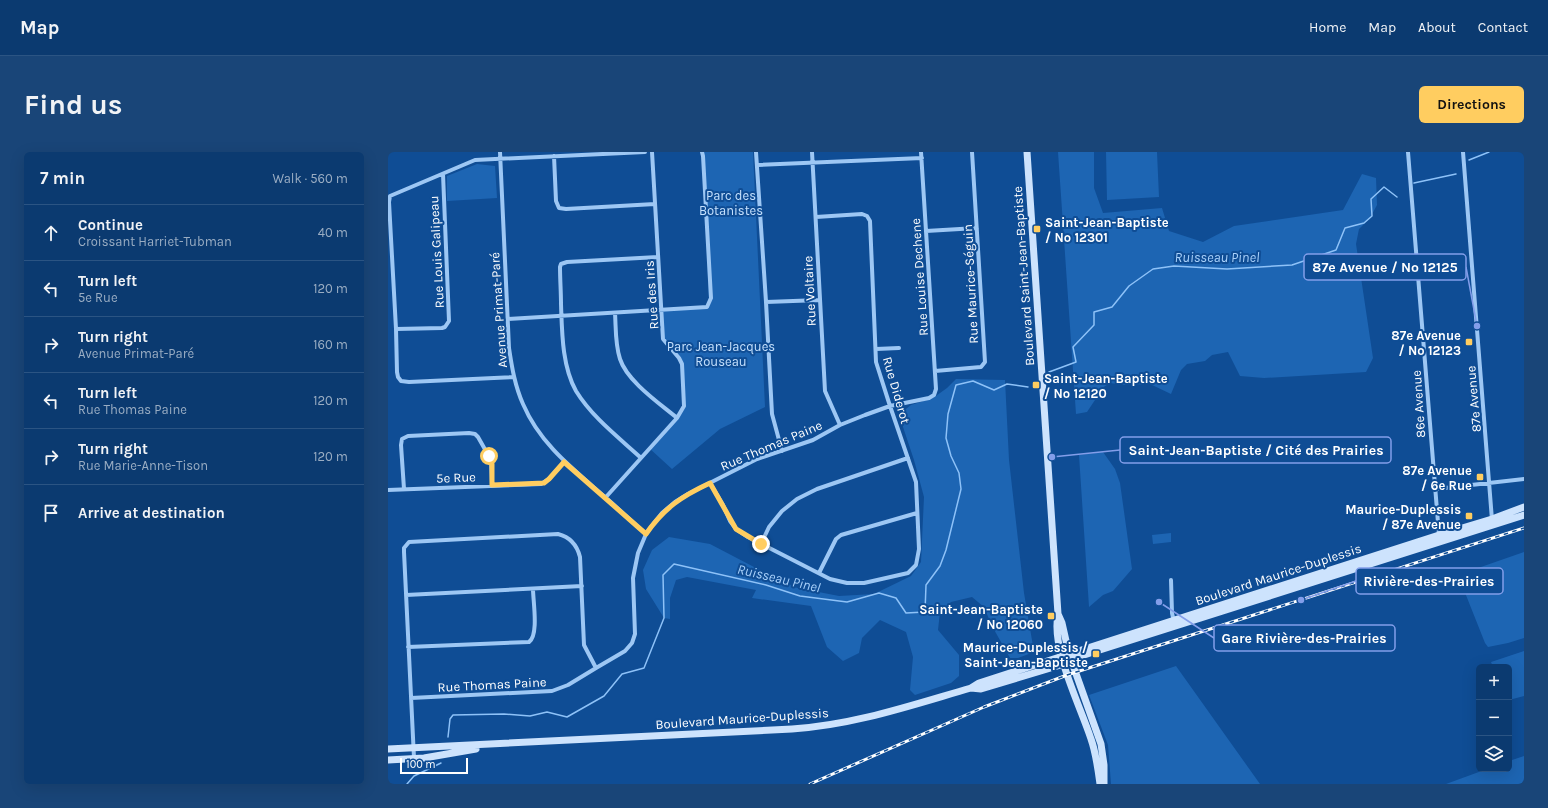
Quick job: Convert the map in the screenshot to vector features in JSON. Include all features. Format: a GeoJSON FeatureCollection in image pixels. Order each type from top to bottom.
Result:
{"type":"FeatureCollection","features":[{"type":"Feature","properties":{"kind":"street","name":"Avenue Primat-Paré"},"geometry":{"type":"LineString","coordinates":[[500,152],[508,319],[513,377],[522,404],[532,423],[550,448],[646,534]]}},
{"type":"Feature","properties":{"kind":"street"},"geometry":{"type":"LineString","coordinates":[[513,377],[403,382],[399,379],[397,372],[396,330],[390,270],[389,199],[392,195],[475,160],[645,152]]}},
{"type":"Feature","properties":{"kind":"street","name":"Rue des Iris"},"geometry":{"type":"LineString","coordinates":[[606,497],[640,457],[677,418],[684,406],[682,364],[680,358],[663,339],[652,152]]}},
{"type":"Feature","properties":{"kind":"street"},"geometry":{"type":"LineString","coordinates":[[508,319],[707,308],[711,298],[702,152]]}},
{"type":"Feature","properties":{"kind":"street"},"geometry":{"type":"LineString","coordinates":[[756,152],[758,165],[772,414],[782,451]]}},
{"type":"Feature","properties":{"kind":"street","name":"Rue Voltaire"},"geometry":{"type":"LineString","coordinates":[[812,152],[825,390],[826,397],[840,425]]}},
{"type":"Feature","properties":{"kind":"street","name":"Rue Louise Dechene"},"geometry":{"type":"LineString","coordinates":[[921,152],[936,389],[934,395],[929,398]]}},
{"type":"Feature","properties":{"kind":"street","name":"Rue Maurice-Séguin"},"geometry":{"type":"LineString","coordinates":[[935,371],[981,367],[985,362],[972,152]]}},
{"type":"Feature","properties":{"kind":"street","name":"Boulevard Saint-Jean-Baptiste"},"geometry":{"type":"LineString","coordinates":[[1027,152],[1058,614],[1056,625],[1092,742],[1100,784]]}},
{"type":"Feature","properties":{"kind":"street","name":"86e Avenue"},"geometry":{"type":"LineString","coordinates":[[1408,152],[1439,535]]}},
{"type":"Feature","properties":{"kind":"street","name":"87e Avenue"},"geometry":{"type":"LineString","coordinates":[[1463,152],[1493,522]]}},
{"type":"Feature","properties":{"kind":"street"},"geometry":{"type":"LineString","coordinates":[[554,156],[556,200],[559,208],[566,209],[655,204]]}},
{"type":"Feature","properties":{"kind":"street"},"geometry":{"type":"LineString","coordinates":[[758,165],[922,158]]}},
{"type":"Feature","properties":{"kind":"street","name":"Rue Louis Galipeau"},"geometry":{"type":"LineString","coordinates":[[396,330],[442,328],[445,327],[449,321],[443,174]]}},
{"type":"Feature","properties":{"kind":"street","name":"Rue Diderot"},"geometry":{"type":"LineString","coordinates":[[816,217],[862,214],[869,218],[876,362],[916,482],[919,549],[918,560],[912,570],[903,575],[864,583],[841,582],[830,579],[819,573]]}},
{"type":"Feature","properties":{"kind":"street"},"geometry":{"type":"LineString","coordinates":[[926,231],[977,228]]}},
{"type":"Feature","properties":{"kind":"street"},"geometry":{"type":"LineString","coordinates":[[640,457],[596,417],[576,390],[568,369],[564,348],[560,267],[564,263],[658,257]]}},
{"type":"Feature","properties":{"kind":"street"},"geometry":{"type":"LineString","coordinates":[[766,302],[820,300]]}},
{"type":"Feature","properties":{"kind":"street"},"geometry":{"type":"LineString","coordinates":[[615,313],[618,350],[620,360],[625,369],[638,384],[677,418]]}},
{"type":"Feature","properties":{"kind":"street"},"geometry":{"type":"LineString","coordinates":[[876,349],[899,348]]}},
{"type":"Feature","properties":{"kind":"street","name":"Rue Thomas Paine"},"geometry":{"type":"LineString","coordinates":[[411,698],[552,690],[568,685],[625,651],[633,640],[635,626],[633,578],[638,553],[646,534],[668,508],[688,494],[757,459],[813,440],[840,425],[890,406],[929,398]]}},
{"type":"Feature","properties":{"kind":"street"},"geometry":{"type":"LineString","coordinates":[[404,489],[401,445],[402,439],[408,436],[469,433],[475,434],[478,437],[491,460],[492,485]]}},
{"type":"Feature","properties":{"kind":"street"},"geometry":{"type":"LineString","coordinates":[[761,544],[770,527],[782,510],[797,499],[817,489],[908,458]]}},
{"type":"Feature","properties":{"kind":"street","name":"5e Rue"},"geometry":{"type":"LineString","coordinates":[[388,490],[544,483],[564,462]]}},
{"type":"Feature","properties":{"kind":"street"},"geometry":{"type":"LineString","coordinates":[[1436,489],[1524,479]]}},
{"type":"Feature","properties":{"kind":"street"},"geometry":{"type":"LineString","coordinates":[[710,483],[736,529],[761,544],[819,573],[836,539],[841,535],[917,513]]}},
{"type":"Feature","properties":{"kind":"street","name":"Boulevard Maurice-Duplessis"},"geometry":{"type":"LineString","coordinates":[[1174,623],[1438,542],[1493,522],[1524,507]]}},
{"type":"Feature","properties":{"kind":"street","name":"Boulevard Maurice-Duplessis"},"geometry":{"type":"LineString","coordinates":[[388,749],[817,727],[865,719],[972,688],[981,689],[1066,659],[1081,656],[1174,623],[1439,535],[1524,515]]}},
{"type":"Feature","properties":{"kind":"street"},"geometry":{"type":"LineString","coordinates":[[414,758],[404,552],[406,545],[414,541],[558,534],[566,537],[572,542],[580,557],[584,645],[596,668]]}},
{"type":"Feature","properties":{"kind":"street"},"geometry":{"type":"LineString","coordinates":[[1171,580],[1172,613],[1174,623]]}},
{"type":"Feature","properties":{"kind":"street"},"geometry":{"type":"LineString","coordinates":[[406,595],[582,586]]}},
{"type":"Feature","properties":{"kind":"street"},"geometry":{"type":"LineString","coordinates":[[408,647],[529,642],[532,639],[534,632],[532,589]]}},
{"type":"Feature","properties":{"kind":"street","name":"Boulevard Saint-Jean-Baptiste"},"geometry":{"type":"LineString","coordinates":[[1066,659],[1101,744],[1104,765],[1104,784]]}},
{"type":"Feature","properties":{"kind":"street","name":"Boulevard Maurice-Duplessis"},"geometry":{"type":"LineString","coordinates":[[388,760],[414,758],[510,743]]}},
{"type":"Feature","properties":{"kind":"green space"},"geometry":{"type":"Polygon","coordinates":[[[700,152],[753,152],[765,407],[720,429],[672,469],[649,448],[677,418],[684,406],[680,358],[663,339],[661,310],[706,308],[709,304],[703,156],[700,152]]]}},
{"type":"Feature","properties":{"kind":"green space"},"geometry":{"type":"Polygon","coordinates":[[[1058,152],[1094,152],[1094,188],[1103,213],[1162,208],[1169,231],[1203,242],[1234,226],[1343,210],[1362,174],[1376,178],[1377,205],[1370,218],[1359,229],[1356,244],[1373,358],[1366,372],[1264,378],[1240,376],[1228,352],[1212,355],[1205,361],[1187,364],[1181,370],[1171,394],[1150,384],[1125,385],[1110,383],[1099,390],[1095,400],[1087,412],[1076,414],[1058,152]]]}},
{"type":"Feature","properties":{"kind":"green space"},"geometry":{"type":"Polygon","coordinates":[[[1106,152],[1157,152],[1159,197],[1107,200],[1106,152]]]}},
{"type":"Feature","properties":{"kind":"green space"},"geometry":{"type":"Polygon","coordinates":[[[477,164],[495,166],[497,198],[447,201],[447,176],[477,164]]]}},
{"type":"Feature","properties":{"kind":"green space"},"geometry":{"type":"Polygon","coordinates":[[[956,379],[1005,380],[1009,460],[1024,593],[1034,652],[1018,658],[1010,658],[992,626],[984,607],[972,597],[951,602],[940,612],[938,630],[959,655],[959,676],[951,683],[915,695],[910,690],[913,657],[906,632],[880,620],[862,638],[859,653],[843,661],[827,647],[811,606],[752,598],[756,590],[687,577],[676,580],[670,598],[670,619],[664,618],[646,589],[643,570],[652,550],[669,537],[710,544],[793,587],[839,596],[874,594],[911,576],[921,562],[924,497],[902,424],[901,413],[911,405],[933,398],[947,388],[956,379]]]}},
{"type":"Feature","properties":{"kind":"green space"},"geometry":{"type":"Polygon","coordinates":[[[1103,452],[1115,469],[1120,483],[1132,569],[1113,591],[1103,595],[1089,607],[1079,455],[1103,452]]]}},
{"type":"Feature","properties":{"kind":"green space"},"geometry":{"type":"Polygon","coordinates":[[[1171,533],[1171,542],[1153,544],[1152,535],[1171,533]]]}},
{"type":"Feature","properties":{"kind":"green space"},"geometry":{"type":"Polygon","coordinates":[[[1524,552],[1524,638],[1488,647],[1485,643],[1458,575],[1524,552]]]}},
{"type":"Feature","properties":{"kind":"green space"},"geometry":{"type":"Polygon","coordinates":[[[1524,651],[1524,696],[1512,699],[1512,664],[1492,664],[1491,662],[1524,651]]]}},
{"type":"Feature","properties":{"kind":"green space"},"geometry":{"type":"Polygon","coordinates":[[[1176,666],[1260,784],[1111,784],[1108,745],[1089,695],[1176,666]]]}},
{"type":"Feature","properties":{"kind":"green space"},"geometry":{"type":"Polygon","coordinates":[[[1524,756],[1524,784],[1446,784],[1479,772],[1512,772],[1512,760],[1524,756]]]}},
{"type":"Feature","properties":{"kind":"waterway","name":"Ruisseau Pinel"},"geometry":{"type":"LineString","coordinates":[[1469,160],[1489,152]]}},
{"type":"Feature","properties":{"kind":"waterway","name":"Ruisseau Pinel"},"geometry":{"type":"LineString","coordinates":[[1414,183],[1456,174]]}},
{"type":"Feature","properties":{"kind":"waterway","name":"Ruisseau Pinel"},"geometry":{"type":"LineString","coordinates":[[1049,372],[1076,362],[1073,347],[1094,325],[1094,312],[1112,307],[1129,286],[1153,269],[1174,266],[1227,269],[1292,265],[1336,250],[1345,228],[1364,223],[1372,216],[1371,199],[1384,187],[1397,197]]}},
{"type":"Feature","properties":{"kind":"waterway","name":"Ruisseau Pinel"},"geometry":{"type":"LineString","coordinates":[[448,737],[450,719],[453,715],[504,714],[530,716],[547,712],[567,717],[604,696],[622,674],[644,668],[664,618],[663,575],[674,564],[766,585],[800,596],[847,602],[879,593],[896,598],[906,613],[925,612],[926,585],[940,566],[946,550],[961,489],[959,473],[951,456],[946,438],[948,414],[956,385],[973,381],[994,390],[1007,384],[1028,387]]}},
{"type":"Feature","properties":{"kind":"waterway","name":"Ruisseau Pinel"},"geometry":{"type":"LineString","coordinates":[[407,784],[414,776],[441,763]]}},
{"type":"Feature","properties":{"kind":"railway"},"geometry":{"type":"LineString","coordinates":[[810,784],[984,707],[1067,675],[1524,528]]}},
{"type":"Feature","properties":{"kind":"place","name":"Saint-Jean-Baptiste / No 12301"},"geometry":{"type":"Point","coordinates":[1037,229]}},
{"type":"Feature","properties":{"kind":"place","name":"87e Avenue / No 12125"},"geometry":{"type":"Point","coordinates":[1477,326]}},
{"type":"Feature","properties":{"kind":"place","name":"87e Avenue / No 12123"},"geometry":{"type":"Point","coordinates":[1469,342]}},
{"type":"Feature","properties":{"kind":"place","name":"Saint-Jean-Baptiste / No 12120"},"geometry":{"type":"Point","coordinates":[1036,385]}},
{"type":"Feature","properties":{"kind":"place","name":"Saint-Jean-Baptiste / Cité des Prairies"},"geometry":{"type":"Point","coordinates":[1052,457]}},
{"type":"Feature","properties":{"kind":"place","name":"87e Avenue / 6e Rue"},"geometry":{"type":"Point","coordinates":[1480,477]}},
{"type":"Feature","properties":{"kind":"place","name":"Maurice-Duplessis / 87e Avenue"},"geometry":{"type":"Point","coordinates":[1469,516]}},
{"type":"Feature","properties":{"kind":"place","name":"Rivière-des-Prairies"},"geometry":{"type":"Point","coordinates":[1301,600]}},
{"type":"Feature","properties":{"kind":"place","name":"Gare Rivière-des-Prairies"},"geometry":{"type":"Point","coordinates":[1159,602]}},
{"type":"Feature","properties":{"kind":"place","name":"Saint-Jean-Baptiste / No 12060"},"geometry":{"type":"Point","coordinates":[1051,616]}},
{"type":"Feature","properties":{"kind":"place","name":"Maurice-Duplessis / Saint-Jean-Baptiste"},"geometry":{"type":"Point","coordinates":[1096,654]}},
{"type":"Feature","properties":{"kind":"route"},"geometry":{"type":"LineString","coordinates":[[489,456],[492,464],[492,485],[541,484],[549,479],[564,462],[606,497],[646,534],[662,513],[668,508],[681,498],[710,483],[723,505],[730,521],[736,529],[761,544]]}},
{"type":"Feature","properties":{"kind":"park label","name":"Parc des Botanistes"},"geometry":{"type":"Point","coordinates":[731,202]}},
{"type":"Feature","properties":{"kind":"park label","name":"Parc Jean-Jacques Rouseau"},"geometry":{"type":"Point","coordinates":[721,354]}}]}
